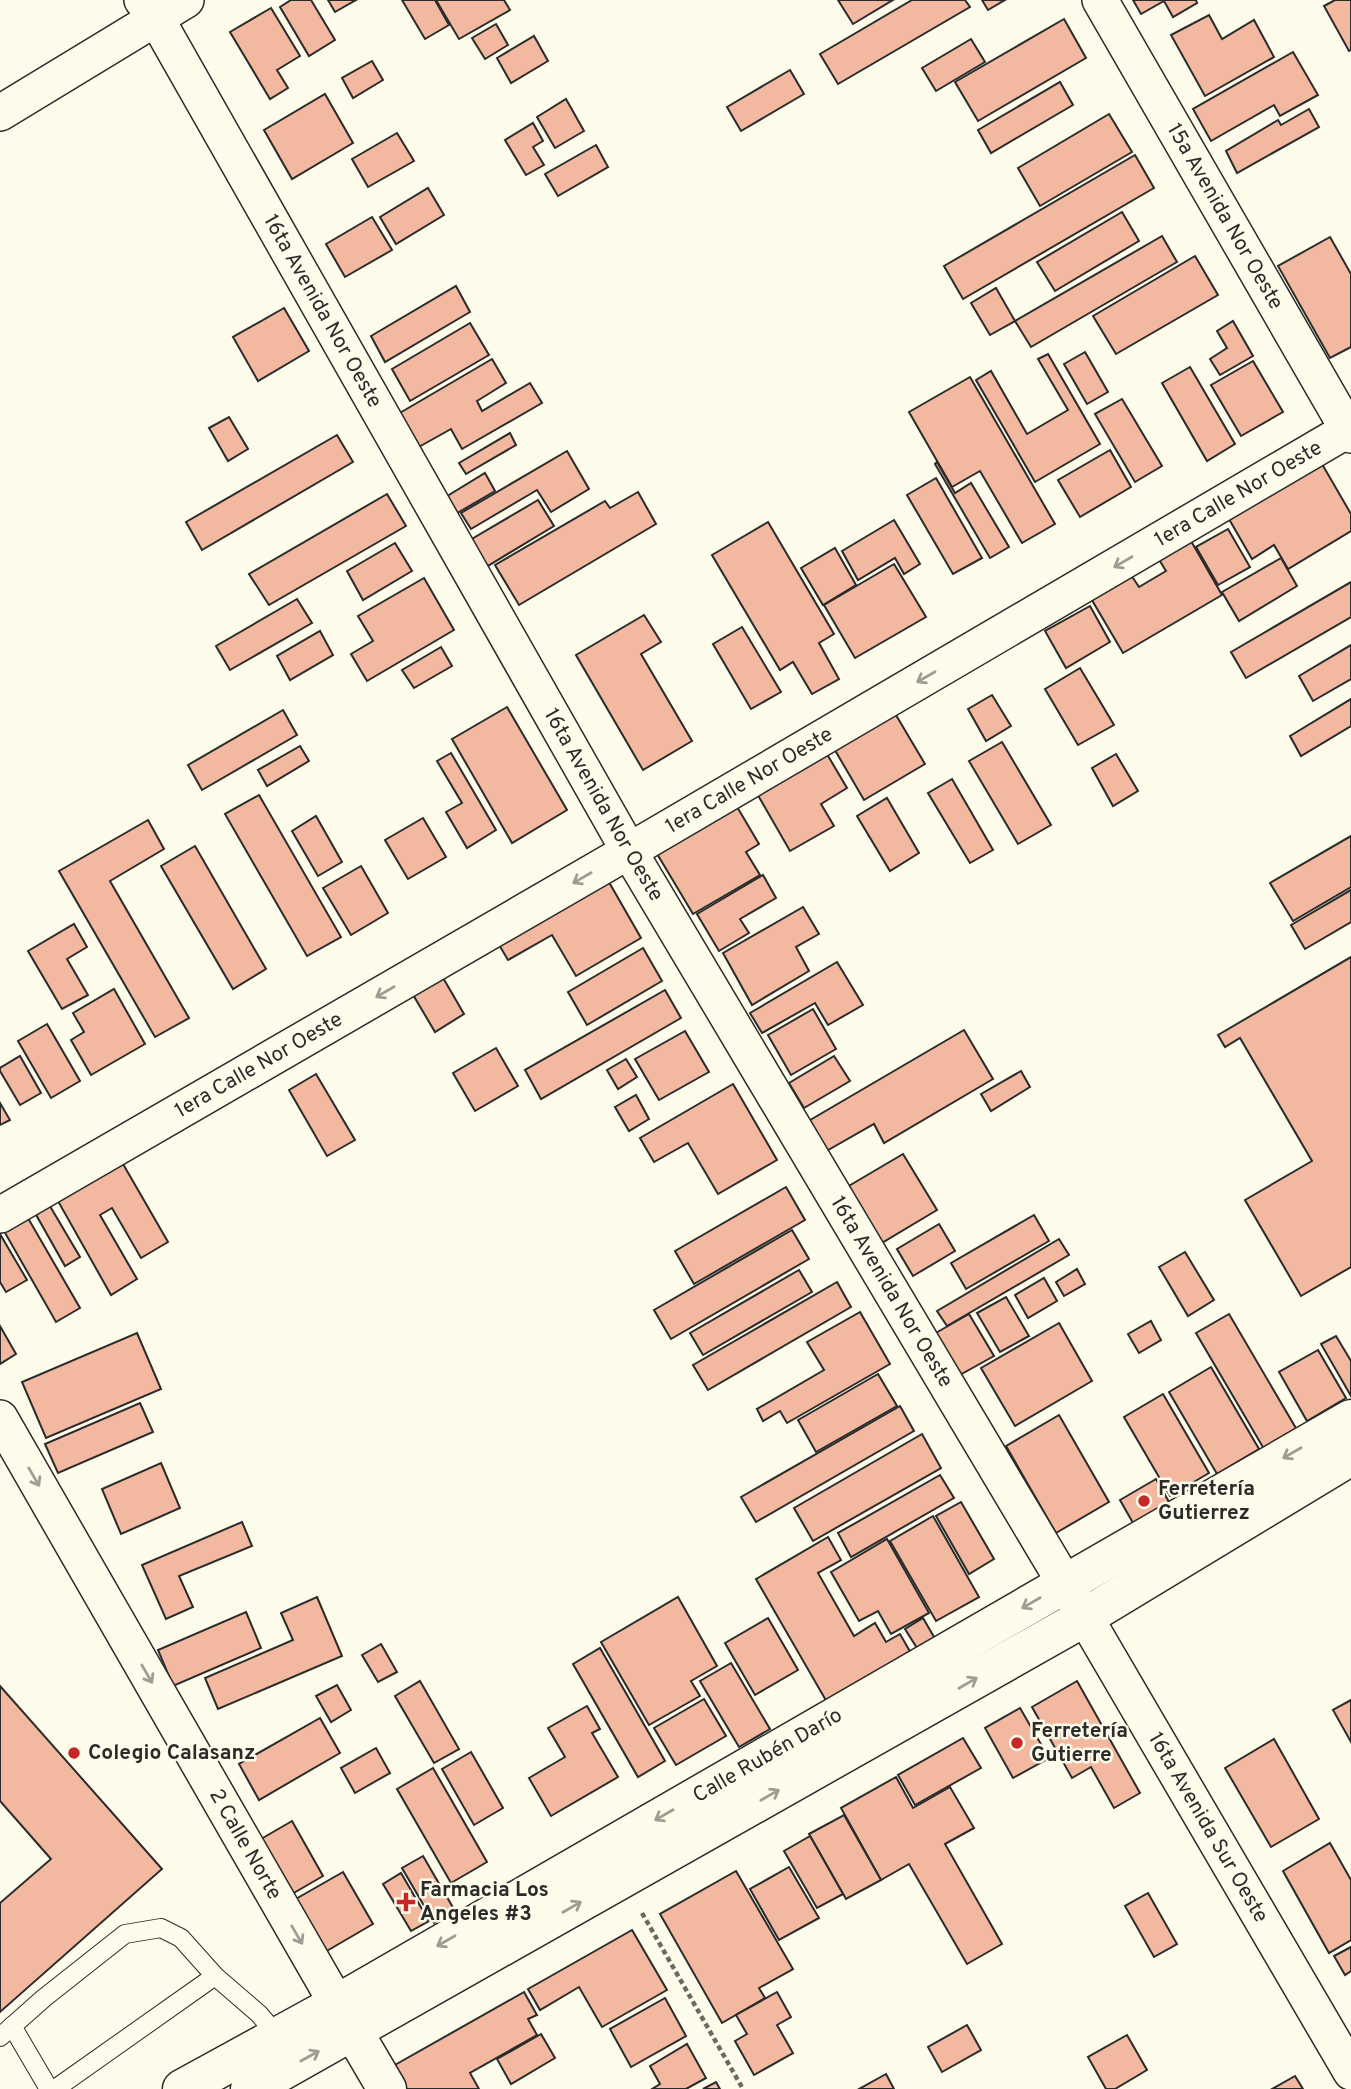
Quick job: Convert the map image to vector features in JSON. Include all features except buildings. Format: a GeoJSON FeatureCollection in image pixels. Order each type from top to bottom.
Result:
{"type":"FeatureCollection","features":[{"type":"Feature","properties":{"kind":"street"},"geometry":{"type":"LineString","coordinates":[[0,113],[149,9],[186,0]]}},
{"type":"Feature","properties":{"kind":"street","name":"15a Avenida Nor Oeste"},"geometry":{"type":"LineString","coordinates":[[1100,0],[1350,431]]}},
{"type":"Feature","properties":{"kind":"street","name":"16ta Avenida Nor Oeste"},"geometry":{"type":"LineString","coordinates":[[149,9],[628,851],[1064,1584]]}},
{"type":"Feature","properties":{"kind":"street","name":"1era Calle Nor Oeste"},"geometry":{"type":"LineString","coordinates":[[0,1215],[1350,431]]}},
{"type":"Feature","properties":{"kind":"street","name":"2 Calle Norte"},"geometry":{"type":"LineString","coordinates":[[0,1418],[387,2089]]}},
{"type":"Feature","properties":{"kind":"street","name":"Calle Rubén Darío"},"geometry":{"type":"LineString","coordinates":[[612,1865],[1064,1584],[1351,1419]]}},
{"type":"Feature","properties":{"kind":"street","name":"Calle Rubén Darío"},"geometry":{"type":"LineString","coordinates":[[250,2089],[345,2017],[612,1865],[1085,1617],[1351,1456]]}},
{"type":"Feature","properties":{"kind":"street","name":"16ta Avenida Sur Oeste"},"geometry":{"type":"LineString","coordinates":[[1064,1584],[1351,2072]]}},
{"type":"Feature","properties":{"kind":"street","name":"Calle Rubén Darío"},"geometry":{"type":"LineString","coordinates":[[182,2089],[277,2035],[345,2017]]}},
{"type":"Feature","properties":{"kind":"lane"},"geometry":{"type":"LineString","coordinates":[[49,2089],[6,2031],[125,1934],[161,1927],[181,1938],[215,1976],[259,2014],[277,2035]]}},
{"type":"Feature","properties":{"kind":"lane"},"geometry":{"type":"LineString","coordinates":[[55,2089],[215,1976]]}},
{"type":"Feature","properties":{"kind":"path"},"geometry":{"type":"LineString","coordinates":[[612,1865],[743,2089]]}},
{"type":"Feature","properties":{"kind":"place","name":"Ferretería Gutierrez"},"geometry":{"type":"Point","coordinates":[1144,1501]}},
{"type":"Feature","properties":{"kind":"place","name":"Ferretería Gutierre"},"geometry":{"type":"Point","coordinates":[1017,1743]}},
{"type":"Feature","properties":{"kind":"place","name":"Colegio Calasanz"},"geometry":{"type":"Point","coordinates":[74,1753]}},
{"type":"Feature","properties":{"kind":"place","name":"Farmacia Los Angeles #3"},"geometry":{"type":"Point","coordinates":[406,1902]}}]}
